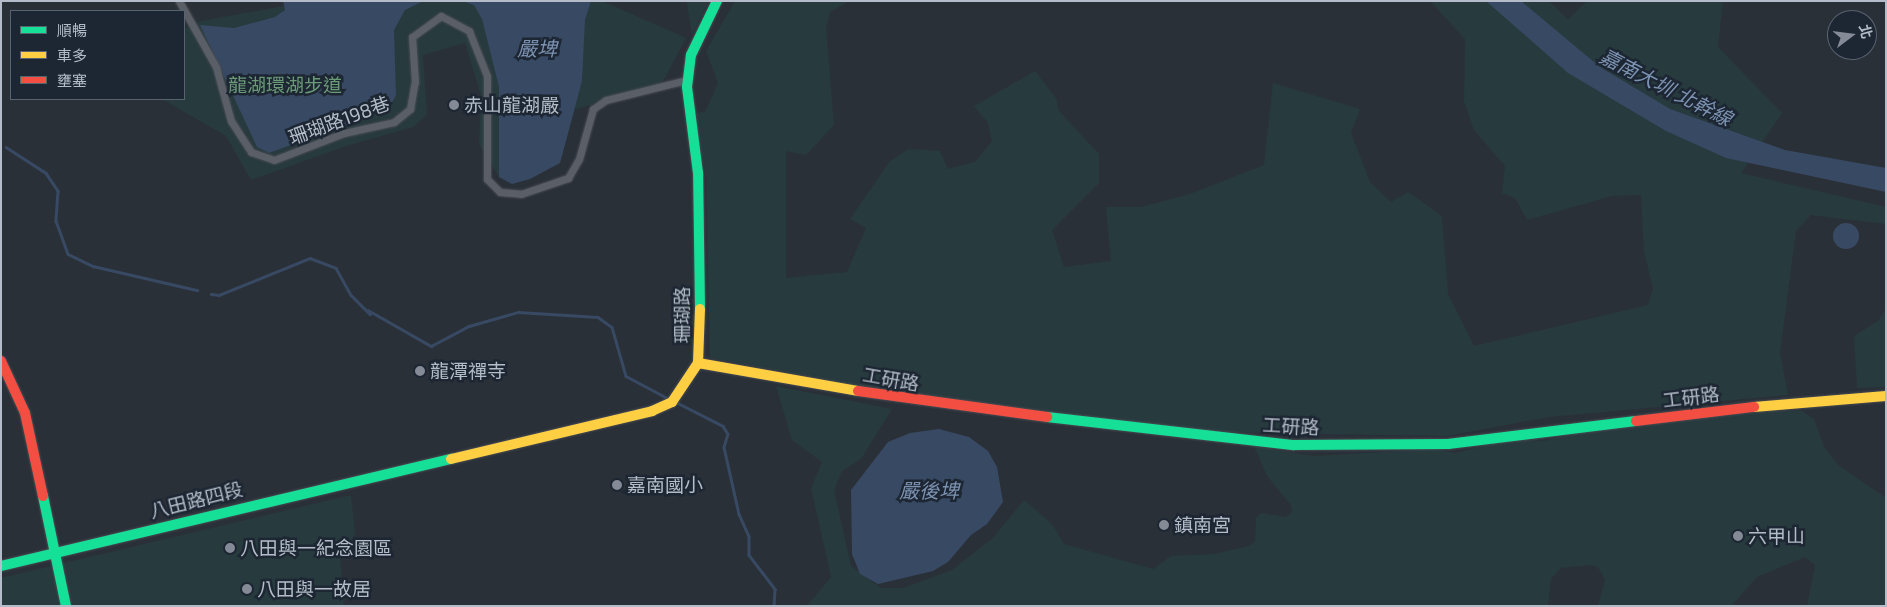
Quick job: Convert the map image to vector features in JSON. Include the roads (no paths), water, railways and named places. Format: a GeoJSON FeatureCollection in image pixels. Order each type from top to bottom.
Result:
{"type":"FeatureCollection","features":[{"type":"Feature","properties":{"kind":"street","name":"珊瑚路"},"geometry":{"type":"LineString","coordinates":[[347,483],[663,407],[672,402],[698,363],[699,197],[688,80],[694,49],[717,1]]}},
{"type":"Feature","properties":{"kind":"street","name":"珊瑚路198巷"},"geometry":{"type":"LineString","coordinates":[[185,12],[216,67],[231,121],[251,152],[274,160],[344,133],[394,122],[410,109],[415,82],[412,37],[441,16],[469,31],[487,76],[487,179],[500,192],[521,194],[568,178],[580,159],[594,109],[606,100],[688,80]]}},
{"type":"Feature","properties":{"kind":"street"},"geometry":{"type":"LineString","coordinates":[[1,361],[25,413],[66,606]]}},
{"type":"Feature","properties":{"kind":"street","name":"工研路"},"geometry":{"type":"LineString","coordinates":[[698,363],[936,404],[1294,445],[1448,444],[1777,404],[1886,396]]}},
{"type":"Feature","properties":{"kind":"street","name":"八田路四段"},"geometry":{"type":"LineString","coordinates":[[1,566],[347,483]]}},
{"type":"Feature","properties":{"kind":"water"},"geometry":{"type":"Polygon","coordinates":[[[283,1],[423,1],[405,10],[394,30],[396,95],[389,109],[269,153],[257,147],[200,25],[234,28],[275,17],[285,10],[283,1]]]}},
{"type":"Feature","properties":{"kind":"water","name":"嚴埤"},"geometry":{"type":"Polygon","coordinates":[[[462,1],[591,1],[585,20],[582,81],[560,163],[530,179],[512,184],[499,177],[499,87],[482,19],[474,5],[462,1]]]}},
{"type":"Feature","properties":{"kind":"water"},"geometry":{"type":"Polygon","coordinates":[[[1486,1],[1521,1],[1600,67],[1670,109],[1785,150],[1886,168],[1886,192],[1726,158],[1666,131],[1568,73],[1486,1]]]}},
{"type":"Feature","properties":{"kind":"water"},"geometry":{"type":"Polygon","coordinates":[[[1846,223],[1855,227],[1859,236],[1855,245],[1846,249],[1837,245],[1833,236],[1837,227],[1846,223]]]}},
{"type":"Feature","properties":{"kind":"water","name":"嚴後埤"},"geometry":{"type":"Polygon","coordinates":[[[939,429],[969,437],[988,451],[997,467],[1003,502],[987,524],[971,535],[948,562],[933,571],[878,584],[860,574],[852,554],[851,490],[888,442],[910,433],[939,429]]]}},
{"type":"Feature","properties":{"kind":"waterway"},"geometry":{"type":"LineString","coordinates":[[6,147],[46,173],[58,191],[56,221],[68,254],[93,266],[197,290]]}},
{"type":"Feature","properties":{"kind":"waterway"},"geometry":{"type":"LineString","coordinates":[[211,294],[219,295],[310,258],[336,268],[351,295],[370,314]]}},
{"type":"Feature","properties":{"kind":"waterway"},"geometry":{"type":"LineString","coordinates":[[368,310],[431,346],[469,326],[518,312],[598,317],[612,327],[626,376],[669,399]]}},
{"type":"Feature","properties":{"kind":"waterway"},"geometry":{"type":"LineString","coordinates":[[674,401],[723,426],[728,434],[724,447],[739,514],[749,536],[749,555],[775,589],[774,606]]}},
{"type":"Feature","properties":{"kind":"place","name":"赤山龍湖嚴"},"geometry":{"type":"Point","coordinates":[454,105]}},
{"type":"Feature","properties":{"kind":"place","name":"龍潭禪寺"},"geometry":{"type":"Point","coordinates":[420,371]}},
{"type":"Feature","properties":{"kind":"place","name":"嘉南國小"},"geometry":{"type":"Point","coordinates":[617,485]}},
{"type":"Feature","properties":{"kind":"place","name":"鎮南宮"},"geometry":{"type":"Point","coordinates":[1164,525]}},
{"type":"Feature","properties":{"kind":"place","name":"六甲山"},"geometry":{"type":"Point","coordinates":[1738,536]}},
{"type":"Feature","properties":{"kind":"place","name":"八田與一紀念園區"},"geometry":{"type":"Point","coordinates":[230,548]}},
{"type":"Feature","properties":{"kind":"place","name":"八田與一故居"},"geometry":{"type":"Point","coordinates":[247,589]}},
{"type":"Feature","properties":{"kind":"park label","name":"龍湖環湖步道"},"geometry":{"type":"Point","coordinates":[285,85]}},
{"type":"Feature","properties":{"kind":"water label","name":"嘉南大圳 北幹線"},"geometry":{"type":"Point","coordinates":[1666,87]}}]}
